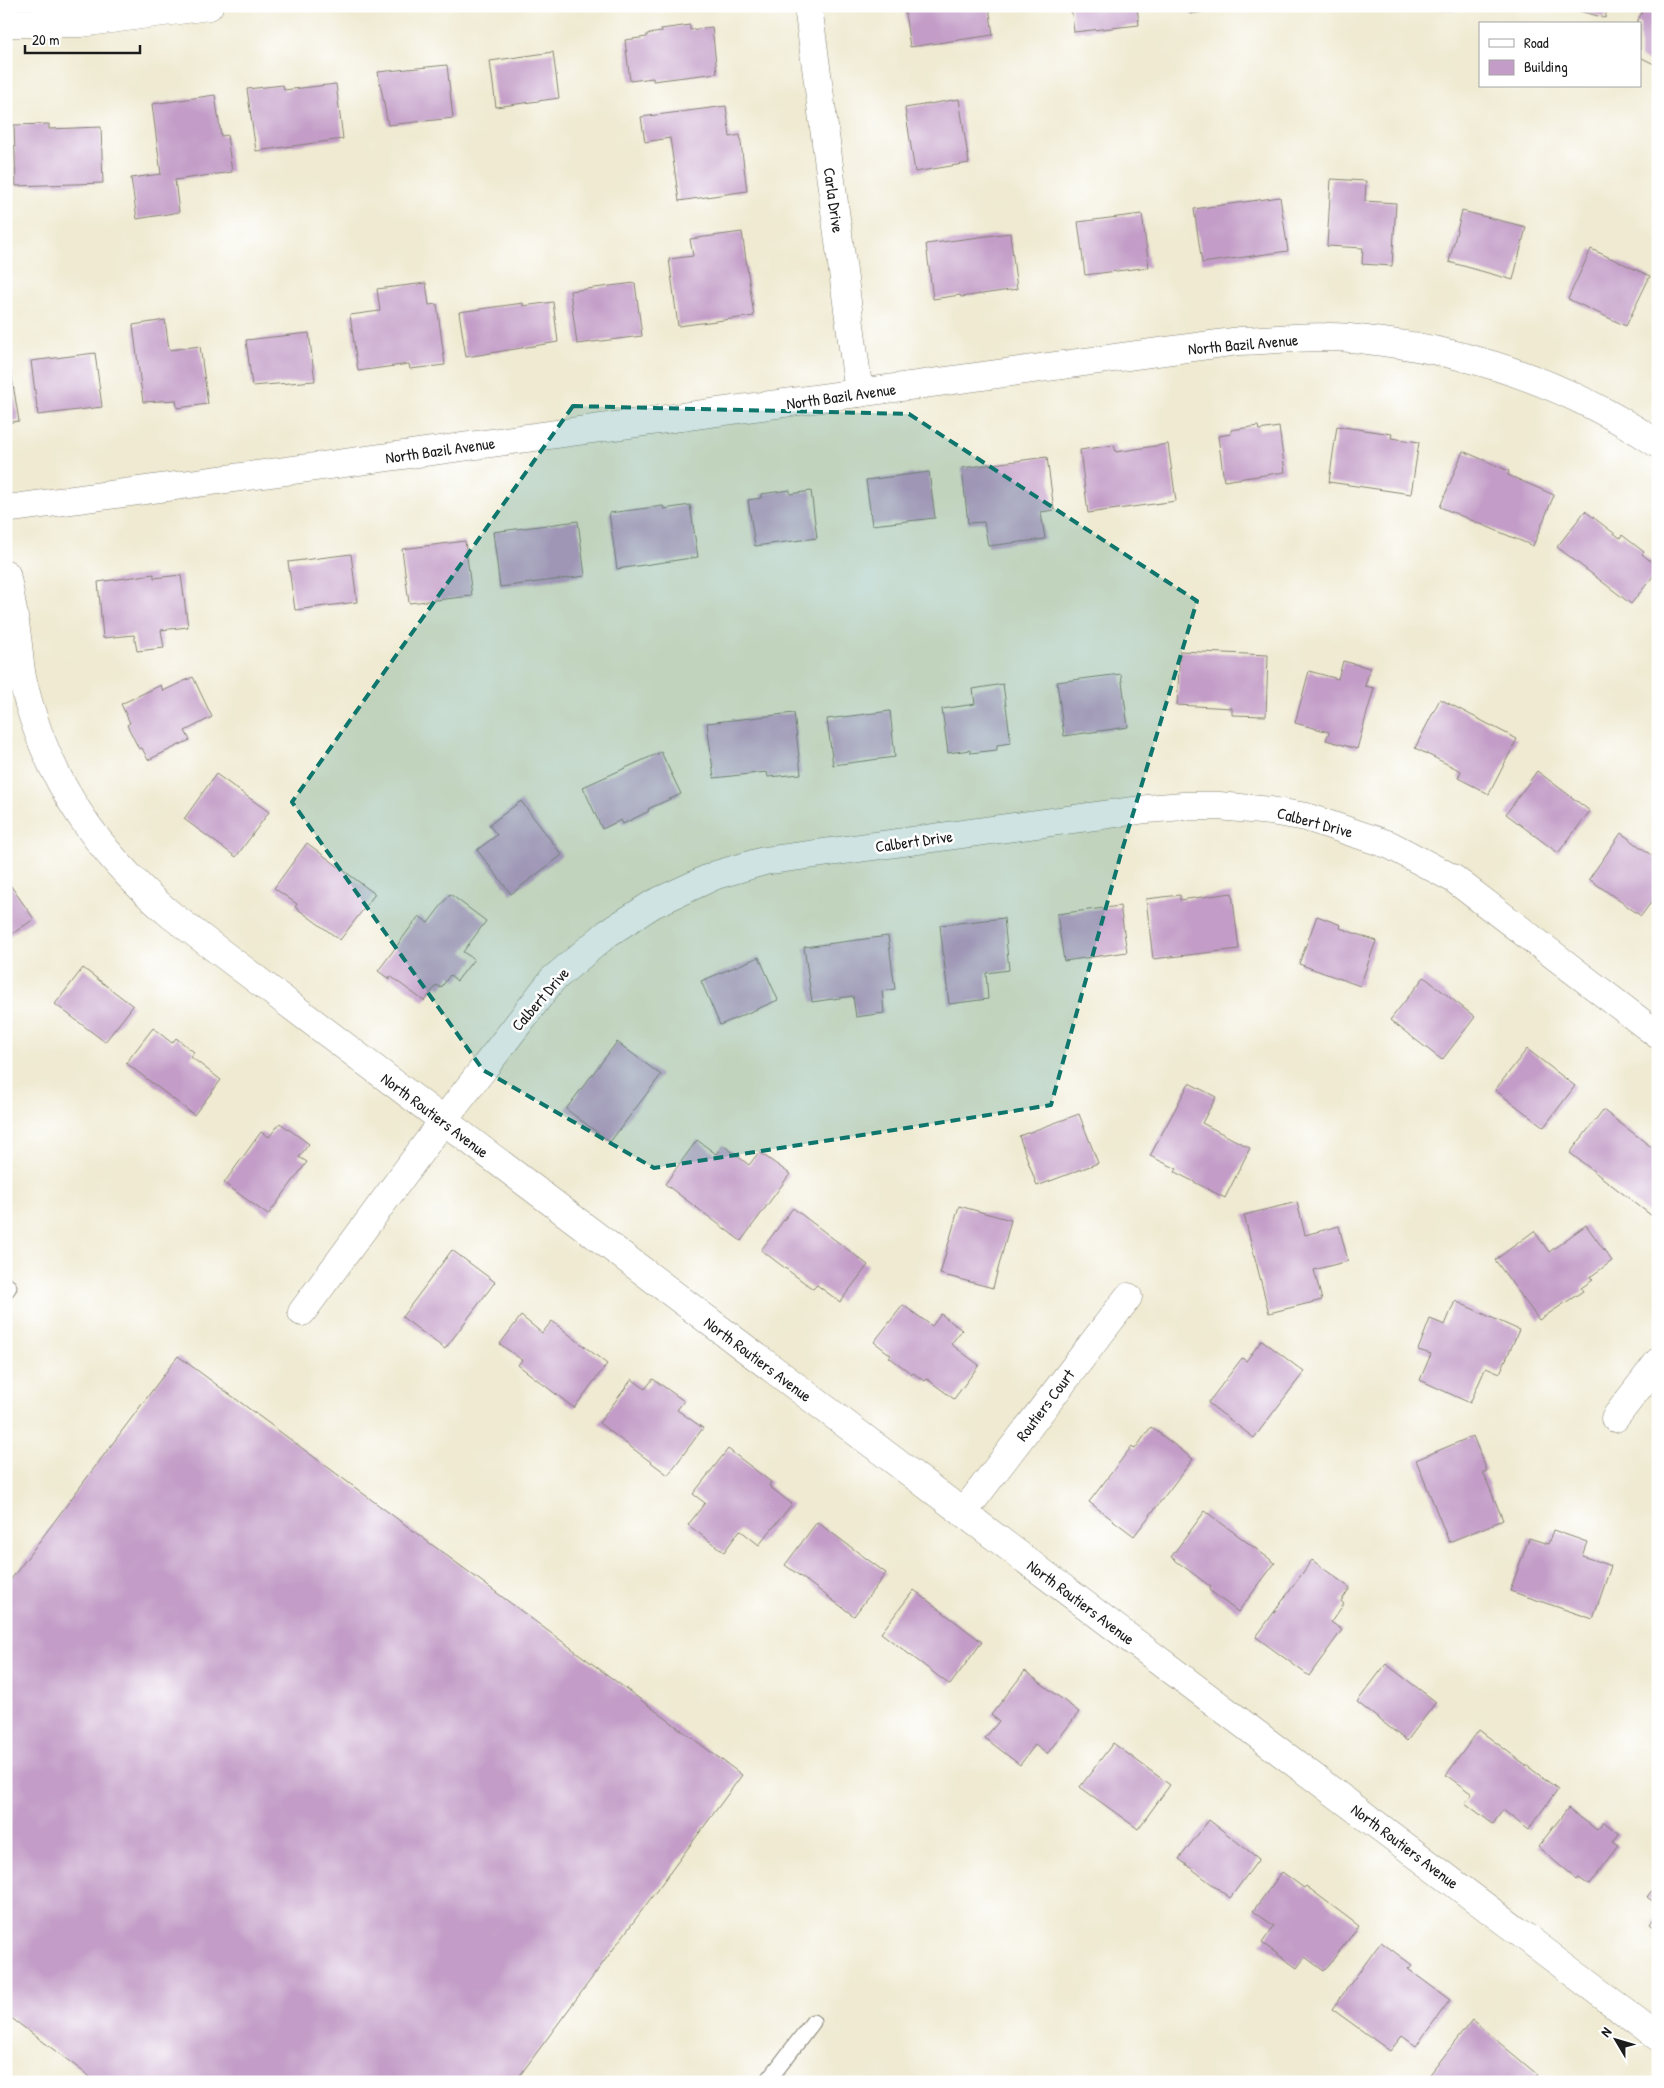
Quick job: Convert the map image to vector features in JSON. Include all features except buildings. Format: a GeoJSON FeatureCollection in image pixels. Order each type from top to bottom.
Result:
{"type":"FeatureCollection","features":[{"type":"Feature","properties":{"kind":"street"},"geometry":{"type":"LineString","coordinates":[[6,23],[39,15],[80,23],[209,6]]}},
{"type":"Feature","properties":{"kind":"street","name":"Carla Drive"},"geometry":{"type":"LineString","coordinates":[[808,6],[859,393]]}},
{"type":"Feature","properties":{"kind":"street","name":"North Bazil Avenue"},"geometry":{"type":"LineString","coordinates":[[6,509],[1239,341],[1327,337],[1362,339],[1450,353],[1518,373],[1597,407],[1658,444]]}},
{"type":"Feature","properties":{"kind":"street","name":"North Routiers Avenue"},"geometry":{"type":"LineString","coordinates":[[6,574],[20,664],[33,716],[44,748],[59,780],[96,839],[130,879],[170,915],[1658,2037]]}},
{"type":"Feature","properties":{"kind":"street","name":"Calbert Drive"},"geometry":{"type":"LineString","coordinates":[[302,1312],[518,1022],[559,974],[608,933],[654,904],[716,875],[777,859],[1138,810],[1183,806],[1219,806],[1271,810],[1306,817],[1374,838],[1406,852],[1454,879],[1658,1036]]}},
{"type":"Feature","properties":{"kind":"street","name":"Routiers Court"},"geometry":{"type":"LineString","coordinates":[[962,1513],[1128,1297]]}},
{"type":"Feature","properties":{"kind":"street"},"geometry":{"type":"LineString","coordinates":[[1615,1418],[1658,1362]]}},
{"type":"Feature","properties":{"kind":"lane"},"geometry":{"type":"LineString","coordinates":[[6,1285],[9,1287],[6,1291]]}},
{"type":"Feature","properties":{"kind":"lane"},"geometry":{"type":"LineString","coordinates":[[767,2082],[813,2022]]}},
{"type":"Feature","properties":{"kind":"highlighted area"},"geometry":{"type":"Polygon","coordinates":[[[573,406],[909,414],[1197,601],[1120,857],[1051,1105],[654,1168],[483,1070],[292,802],[573,406]]]}}]}
